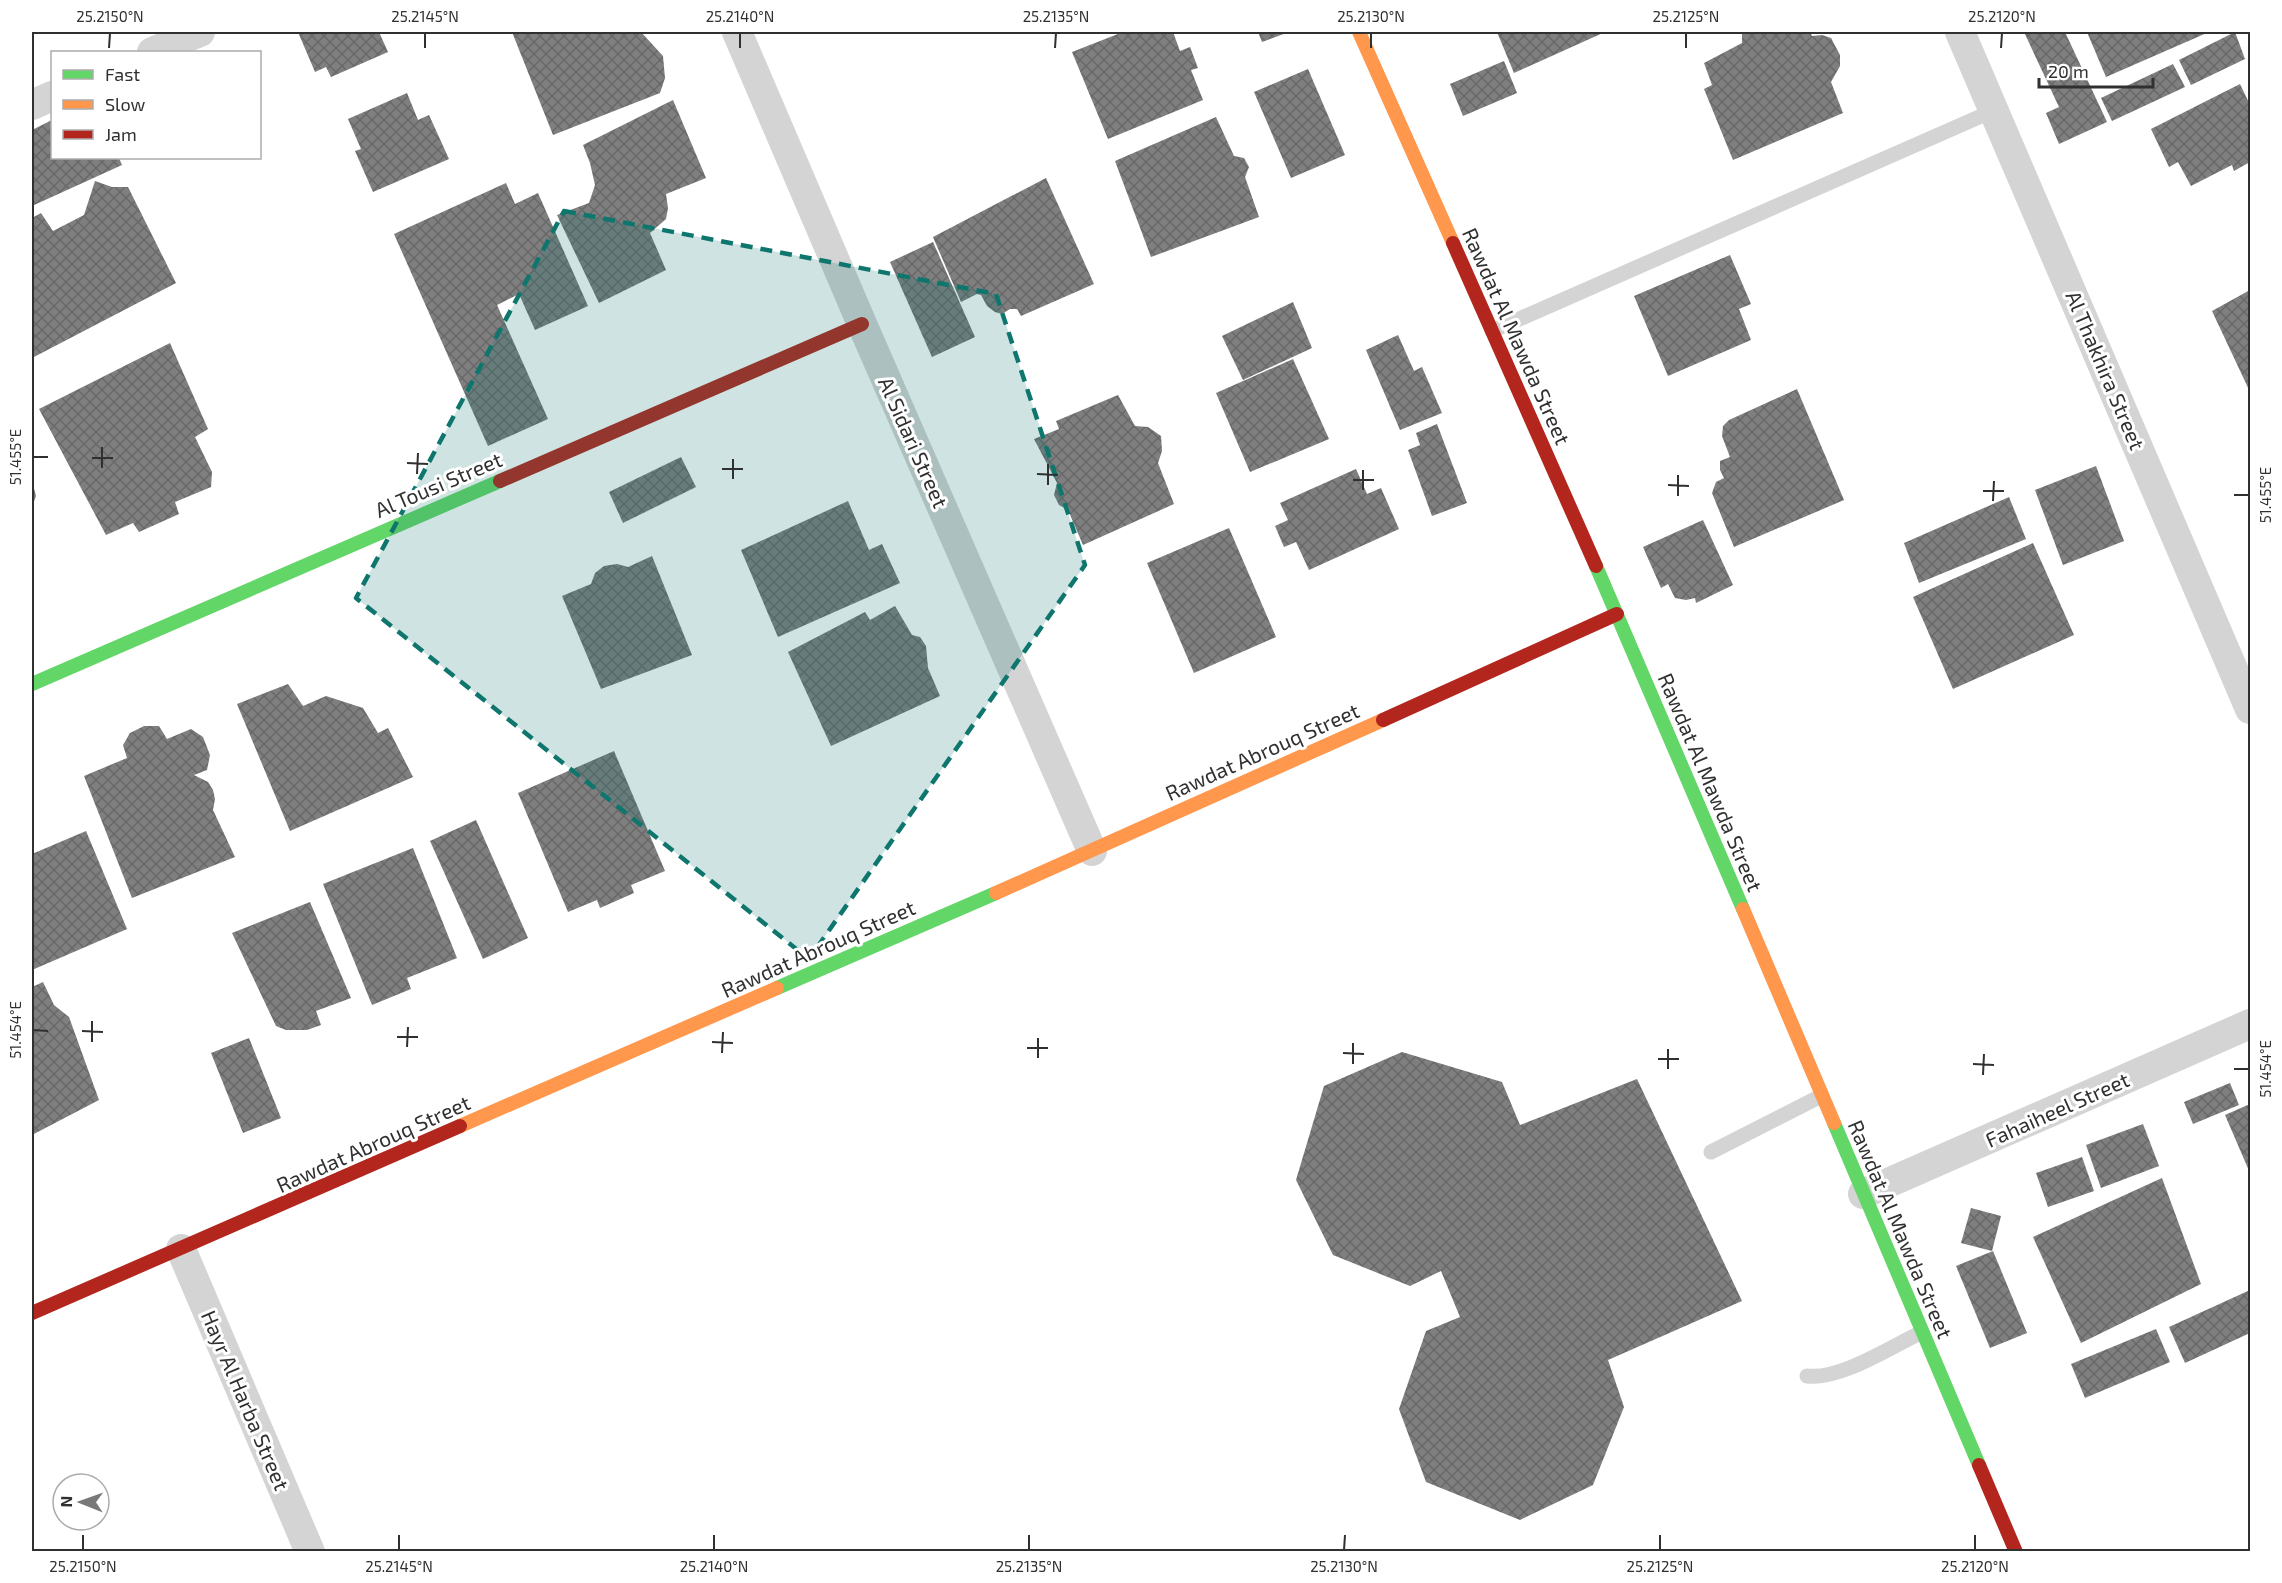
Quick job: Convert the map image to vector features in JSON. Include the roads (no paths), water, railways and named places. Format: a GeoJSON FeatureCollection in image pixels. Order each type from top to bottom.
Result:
{"type":"FeatureCollection","features":[{"type":"Feature","properties":{"kind":"street"},"geometry":{"type":"LineString","coordinates":[[154,51],[200,32]]}},
{"type":"Feature","properties":{"kind":"street","name":"Al Sidari Street"},"geometry":{"type":"LineString","coordinates":[[737,32],[1092,851]]}},
{"type":"Feature","properties":{"kind":"street","name":"Rawdat Al Mawda Street"},"geometry":{"type":"LineString","coordinates":[[1359,32],[1617,614],[2016,1551]]}},
{"type":"Feature","properties":{"kind":"street","name":"Al Thakhira Street"},"geometry":{"type":"LineString","coordinates":[[1960,32],[2250,710]]}},
{"type":"Feature","properties":{"kind":"street"},"geometry":{"type":"LineString","coordinates":[[32,105],[51,96]]}},
{"type":"Feature","properties":{"kind":"street","name":"Al Tousi Street"},"geometry":{"type":"LineString","coordinates":[[32,684],[862,324]]}},
{"type":"Feature","properties":{"kind":"street","name":"Rawdat Abrouq Street"},"geometry":{"type":"LineString","coordinates":[[32,1313],[1092,851],[1617,614]]}},
{"type":"Feature","properties":{"kind":"street","name":"Fahaiheel Street"},"geometry":{"type":"LineString","coordinates":[[1863,1194],[2250,1024]]}},
{"type":"Feature","properties":{"kind":"street","name":"Hayr Al Harba Street"},"geometry":{"type":"LineString","coordinates":[[181,1249],[310,1551]]}},
{"type":"Feature","properties":{"kind":"lane"},"geometry":{"type":"LineString","coordinates":[[1492,331],[1995,110]]}},
{"type":"Feature","properties":{"kind":"lane"},"geometry":{"type":"LineString","coordinates":[[1711,1152],[1821,1095]]}},
{"type":"Feature","properties":{"kind":"lane"},"geometry":{"type":"LineString","coordinates":[[1807,1376],[1818,1377],[1841,1372],[1922,1332]]}}]}
